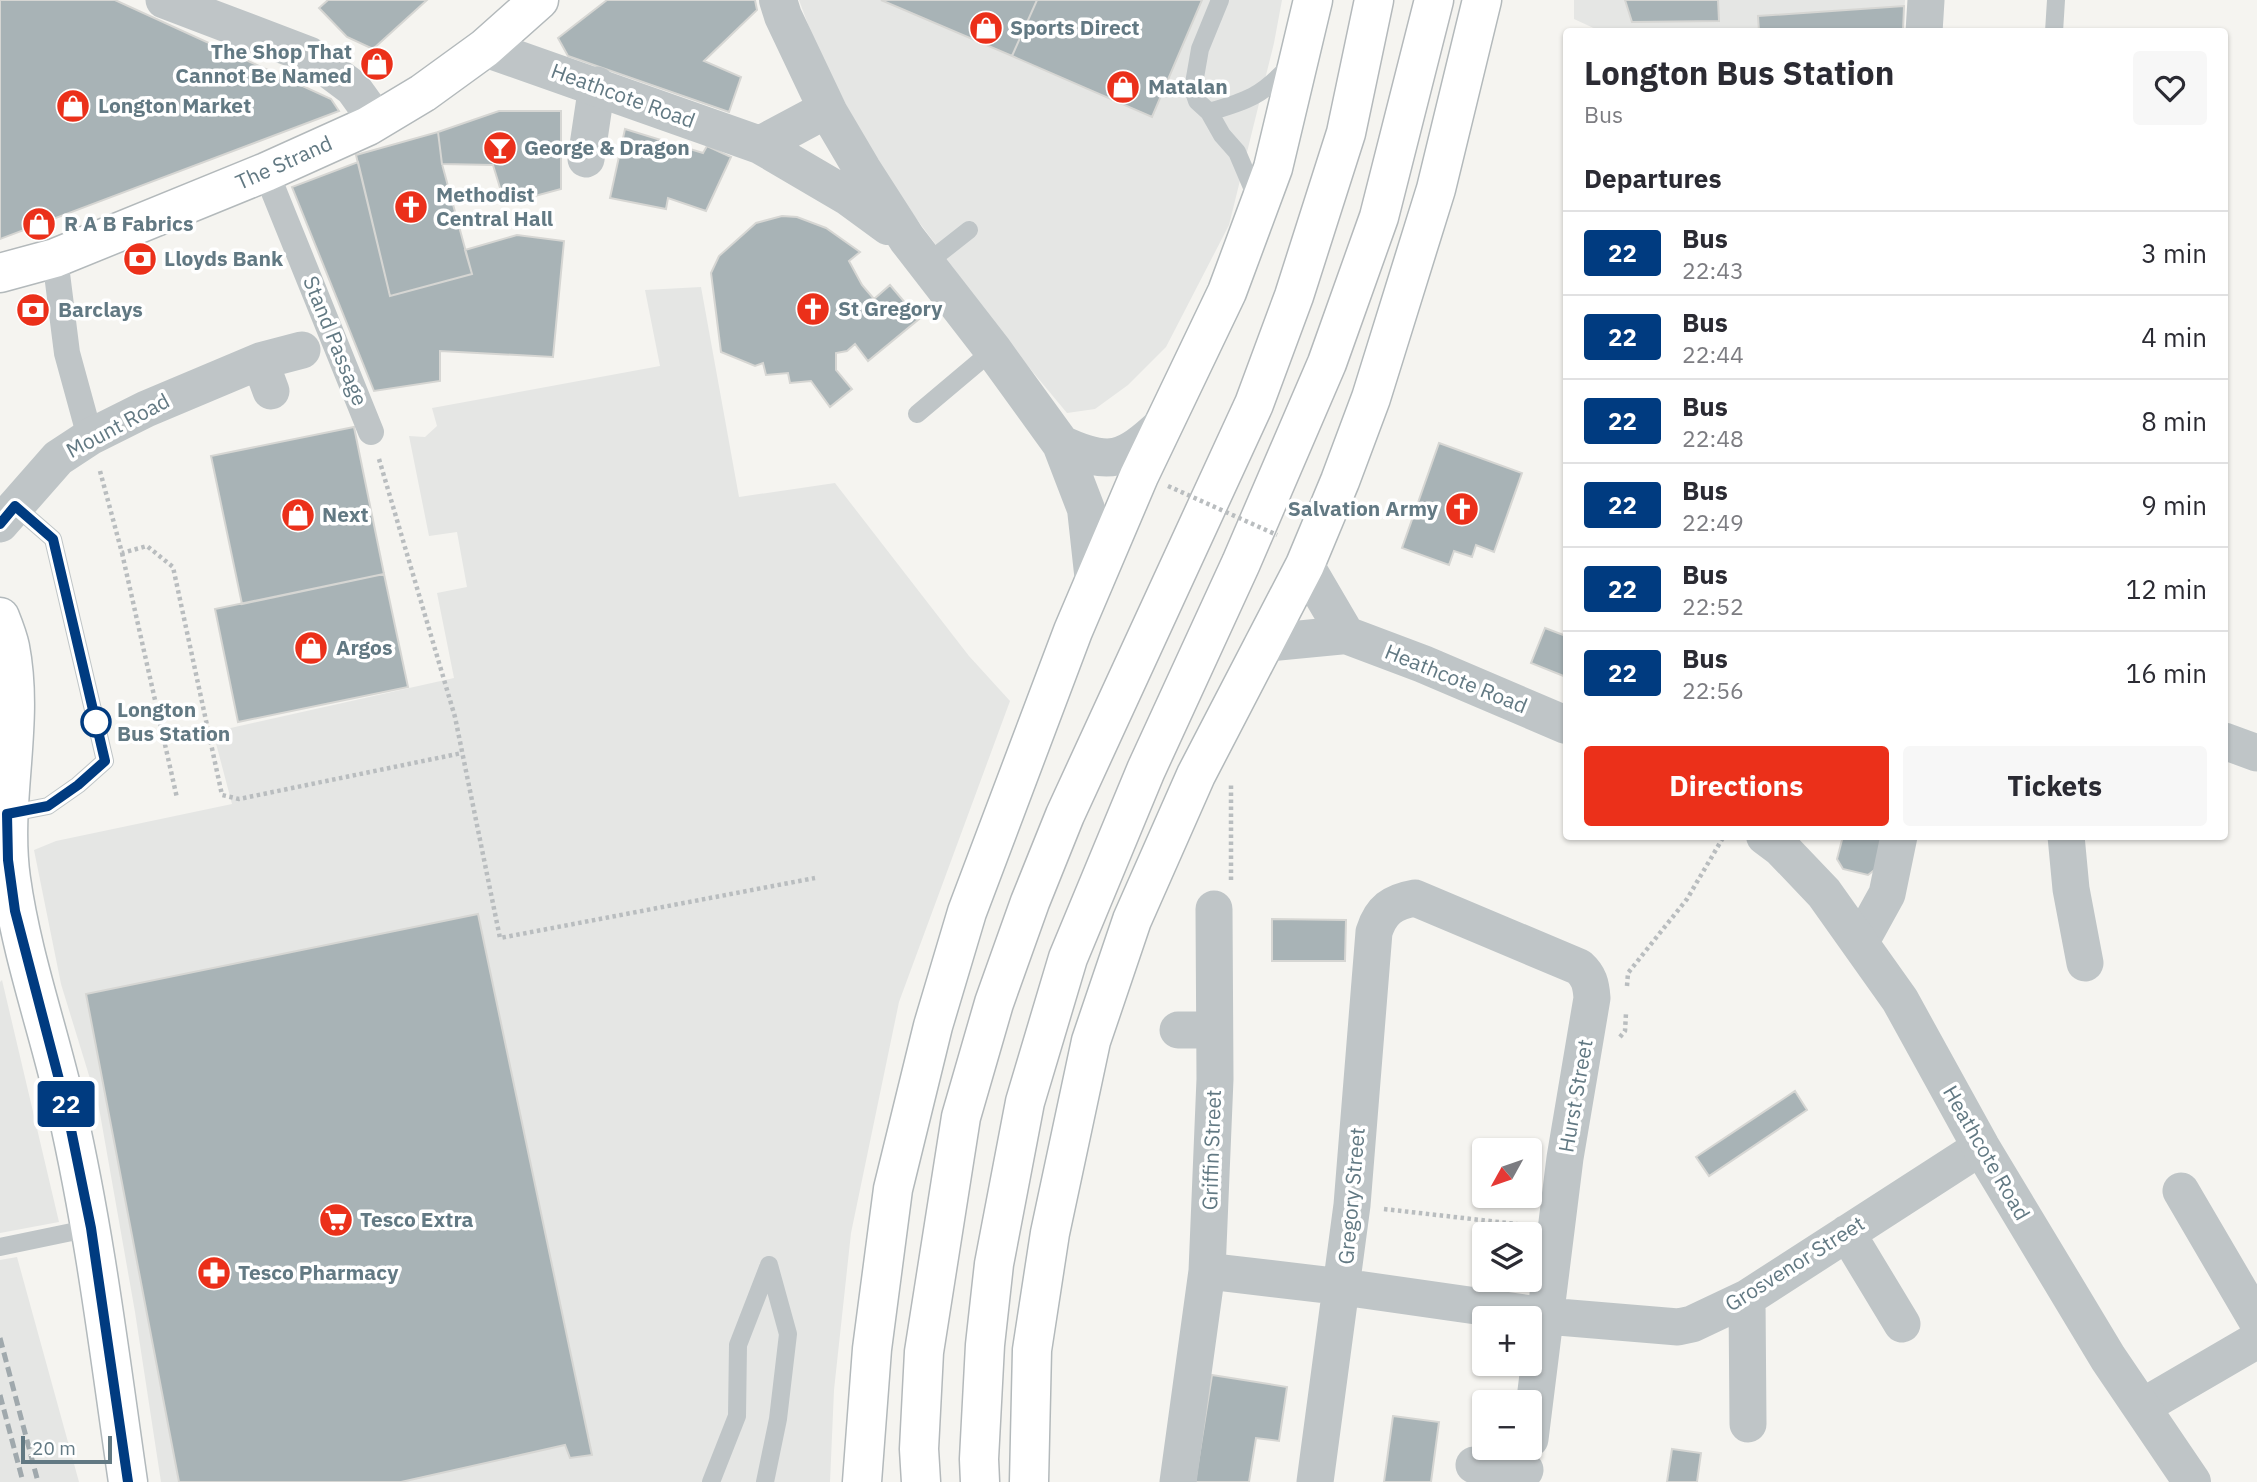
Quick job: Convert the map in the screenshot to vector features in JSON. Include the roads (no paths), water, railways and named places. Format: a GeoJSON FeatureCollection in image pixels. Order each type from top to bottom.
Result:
{"type":"FeatureCollection","features":[{"type":"Feature","properties":{"kind":"main road"},"geometry":{"type":"LineString","coordinates":[[862,1482],[873,1349],[893,1189],[933,1026],[967,912],[1094,582],[1163,425],[1227,292],[1273,168],[1313,0]]}},
{"type":"Feature","properties":{"kind":"main road"},"geometry":{"type":"LineString","coordinates":[[921,1482],[919,1449],[926,1340],[961,1117],[994,1003],[1065,815],[1254,404],[1294,296],[1346,133],[1374,0]]}},
{"type":"Feature","properties":{"kind":"main road"},"geometry":{"type":"LineString","coordinates":[[980,1482],[985,1345],[994,1265],[1025,1102],[1064,971],[1146,770],[1241,563],[1326,363],[1379,217],[1434,0]]}},
{"type":"Feature","properties":{"kind":"main road"},"geometry":{"type":"LineString","coordinates":[[1029,1482],[1032,1350],[1050,1233],[1091,1041],[1132,920],[1196,775],[1305,565],[1335,495],[1375,385],[1436,189],[1482,0]]}},
{"type":"Feature","properties":{"kind":"main road","name":"The Strand"},"geometry":{"type":"LineString","coordinates":[[0,273],[55,258],[266,172],[368,126],[423,93],[485,48],[532,2]]}},
{"type":"Feature","properties":{"kind":"main road"},"geometry":{"type":"LineString","coordinates":[[0,617],[10,646],[16,701],[7,814],[8,860],[15,911],[67,1110],[91,1228],[128,1482]]}},
{"type":"Feature","properties":{"kind":"street"},"geometry":{"type":"LineString","coordinates":[[164,0],[309,55],[353,88],[366,106],[368,126]]}},
{"type":"Feature","properties":{"kind":"street","name":"Heathcote Road"},"geometry":{"type":"LineString","coordinates":[[778,0],[829,113],[862,169],[917,251],[1061,444],[1086,509],[1094,582]]}},
{"type":"Feature","properties":{"kind":"street"},"geometry":{"type":"LineString","coordinates":[[1924,28],[1926,0]]}},
{"type":"Feature","properties":{"kind":"street","name":"Heathcote Road"},"geometry":{"type":"LineString","coordinates":[[485,48],[760,145],[847,196],[917,251]]}},
{"type":"Feature","properties":{"kind":"street"},"geometry":{"type":"LineString","coordinates":[[586,159],[597,86]]}},
{"type":"Feature","properties":{"kind":"street"},"geometry":{"type":"LineString","coordinates":[[760,145],[816,115],[829,113]]}},
{"type":"Feature","properties":{"kind":"street","name":"Stand Passage"},"geometry":{"type":"LineString","coordinates":[[266,172],[371,432]]}},
{"type":"Feature","properties":{"kind":"street"},"geometry":{"type":"LineString","coordinates":[[55,258],[67,353],[90,436]]}},
{"type":"Feature","properties":{"kind":"street","name":"Mount Road"},"geometry":{"type":"LineString","coordinates":[[7,515],[58,458],[90,436],[146,409],[266,376],[302,350]]}},
{"type":"Feature","properties":{"kind":"street"},"geometry":{"type":"LineString","coordinates":[[1061,444],[1086,456],[1105,459],[1139,447],[1163,425]]}},
{"type":"Feature","properties":{"kind":"street"},"geometry":{"type":"LineString","coordinates":[[1305,565],[1346,635]]}},
{"type":"Feature","properties":{"kind":"street","name":"Heathcote Road"},"geometry":{"type":"LineString","coordinates":[[1264,643],[1346,635],[1563,724]]}},
{"type":"Feature","properties":{"kind":"street"},"geometry":{"type":"LineString","coordinates":[[2228,742],[2257,753]]}},
{"type":"Feature","properties":{"kind":"street","name":"Heathcote Road"},"geometry":{"type":"LineString","coordinates":[[1770,840],[1824,893],[1900,1000],[1981,1147],[2108,1358],[2192,1482]]}},
{"type":"Feature","properties":{"kind":"street"},"geometry":{"type":"LineString","coordinates":[[1860,943],[1887,894],[1898,840]]}},
{"type":"Feature","properties":{"kind":"street"},"geometry":{"type":"LineString","coordinates":[[2066,840],[2071,889],[2085,963]]}},
{"type":"Feature","properties":{"kind":"street","name":"Hurst Street"},"geometry":{"type":"LineString","coordinates":[[1384,911],[1399,901],[1415,898],[1579,967],[1587,975],[1592,998],[1580,1082],[1565,1158],[1536,1390]]}},
{"type":"Feature","properties":{"kind":"street","name":"Griffin Street"},"geometry":{"type":"LineString","coordinates":[[1178,1482],[1207,1271],[1214,1030],[1214,908]]}},
{"type":"Feature","properties":{"kind":"street","name":"Gregory Street"},"geometry":{"type":"LineString","coordinates":[[1315,1482],[1352,1205],[1374,932],[1384,911]]}},
{"type":"Feature","properties":{"kind":"street"},"geometry":{"type":"LineString","coordinates":[[1178,1030],[1214,1030]]}},
{"type":"Feature","properties":{"kind":"street","name":"Grosvenor Street"},"geometry":{"type":"LineString","coordinates":[[1343,1287],[1546,1316],[1678,1327],[1692,1324],[1747,1298],[1981,1147]]}},
{"type":"Feature","properties":{"kind":"street"},"geometry":{"type":"LineString","coordinates":[[2181,1191],[2257,1321]]}},
{"type":"Feature","properties":{"kind":"street"},"geometry":{"type":"LineString","coordinates":[[1847,1233],[1902,1324]]}},
{"type":"Feature","properties":{"kind":"street"},"geometry":{"type":"LineString","coordinates":[[1207,1271],[1343,1287]]}},
{"type":"Feature","properties":{"kind":"street"},"geometry":{"type":"LineString","coordinates":[[1747,1298],[1748,1424]]}},
{"type":"Feature","properties":{"kind":"street"},"geometry":{"type":"LineString","coordinates":[[2143,1406],[2257,1340]]}},
{"type":"Feature","properties":{"kind":"street","name":"Hurst Street"},"geometry":{"type":"LineString","coordinates":[[1474,1465],[1527,1460]]}},
{"type":"Feature","properties":{"kind":"lane"},"geometry":{"type":"LineString","coordinates":[[1220,0],[1200,49],[1193,89],[1197,101],[1209,112],[1222,135],[1237,152],[1259,206]]}},
{"type":"Feature","properties":{"kind":"lane"},"geometry":{"type":"LineString","coordinates":[[2054,28],[2056,0]]}},
{"type":"Feature","properties":{"kind":"lane"},"geometry":{"type":"LineString","coordinates":[[1209,112],[1253,98],[1277,79],[1301,54]]}},
{"type":"Feature","properties":{"kind":"lane"},"geometry":{"type":"LineString","coordinates":[[917,251],[969,230]]}},
{"type":"Feature","properties":{"kind":"lane"},"geometry":{"type":"LineString","coordinates":[[917,414],[993,350]]}},
{"type":"Feature","properties":{"kind":"lane"},"geometry":{"type":"LineString","coordinates":[[7,515],[53,539],[105,761],[78,785],[48,806],[7,814]]}},
{"type":"Feature","properties":{"kind":"lane"},"geometry":{"type":"LineString","coordinates":[[0,1247],[91,1228]]}},
{"type":"Feature","properties":{"kind":"lane"},"geometry":{"type":"LineString","coordinates":[[711,1482],[737,1416],[738,1345],[769,1265],[788,1334],[778,1419],[765,1482]]}},
{"type":"Feature","properties":{"kind":"railway"},"geometry":{"type":"LineString","coordinates":[[0,1338],[38,1482]]}},
{"type":"Feature","properties":{"kind":"railway"},"geometry":{"type":"LineString","coordinates":[[0,1395],[23,1482]]}},
{"type":"Feature","properties":{"kind":"place","name":"Sports Direct"},"geometry":{"type":"Point","coordinates":[986,28]}},
{"type":"Feature","properties":{"kind":"place","name":"The Shop That Cannot Be Named"},"geometry":{"type":"Point","coordinates":[377,64]}},
{"type":"Feature","properties":{"kind":"place","name":"Matalan"},"geometry":{"type":"Point","coordinates":[1123,87]}},
{"type":"Feature","properties":{"kind":"place","name":"Longton Market"},"geometry":{"type":"Point","coordinates":[73,106]}},
{"type":"Feature","properties":{"kind":"place","name":"George & Dragon"},"geometry":{"type":"Point","coordinates":[500,148]}},
{"type":"Feature","properties":{"kind":"place","name":"Methodist Central Hall"},"geometry":{"type":"Point","coordinates":[411,207]}},
{"type":"Feature","properties":{"kind":"place","name":"R A B Fabrics"},"geometry":{"type":"Point","coordinates":[39,224]}},
{"type":"Feature","properties":{"kind":"place","name":"Lloyds Bank"},"geometry":{"type":"Point","coordinates":[140,259]}},
{"type":"Feature","properties":{"kind":"place","name":"St Gregory"},"geometry":{"type":"Point","coordinates":[813,309]}},
{"type":"Feature","properties":{"kind":"place","name":"Barclays"},"geometry":{"type":"Point","coordinates":[33,310]}},
{"type":"Feature","properties":{"kind":"place","name":"Salvation Army"},"geometry":{"type":"Point","coordinates":[1462,509]}},
{"type":"Feature","properties":{"kind":"place","name":"Next"},"geometry":{"type":"Point","coordinates":[298,515]}},
{"type":"Feature","properties":{"kind":"place","name":"Argos"},"geometry":{"type":"Point","coordinates":[311,648]}},
{"type":"Feature","properties":{"kind":"place","name":"Longton Bus Station"},"geometry":{"type":"Point","coordinates":[96,722]}},
{"type":"Feature","properties":{"kind":"place","name":"Tesco Extra"},"geometry":{"type":"Point","coordinates":[336,1220]}},
{"type":"Feature","properties":{"kind":"place","name":"Tesco Pharmacy"},"geometry":{"type":"Point","coordinates":[214,1273]}}]}
